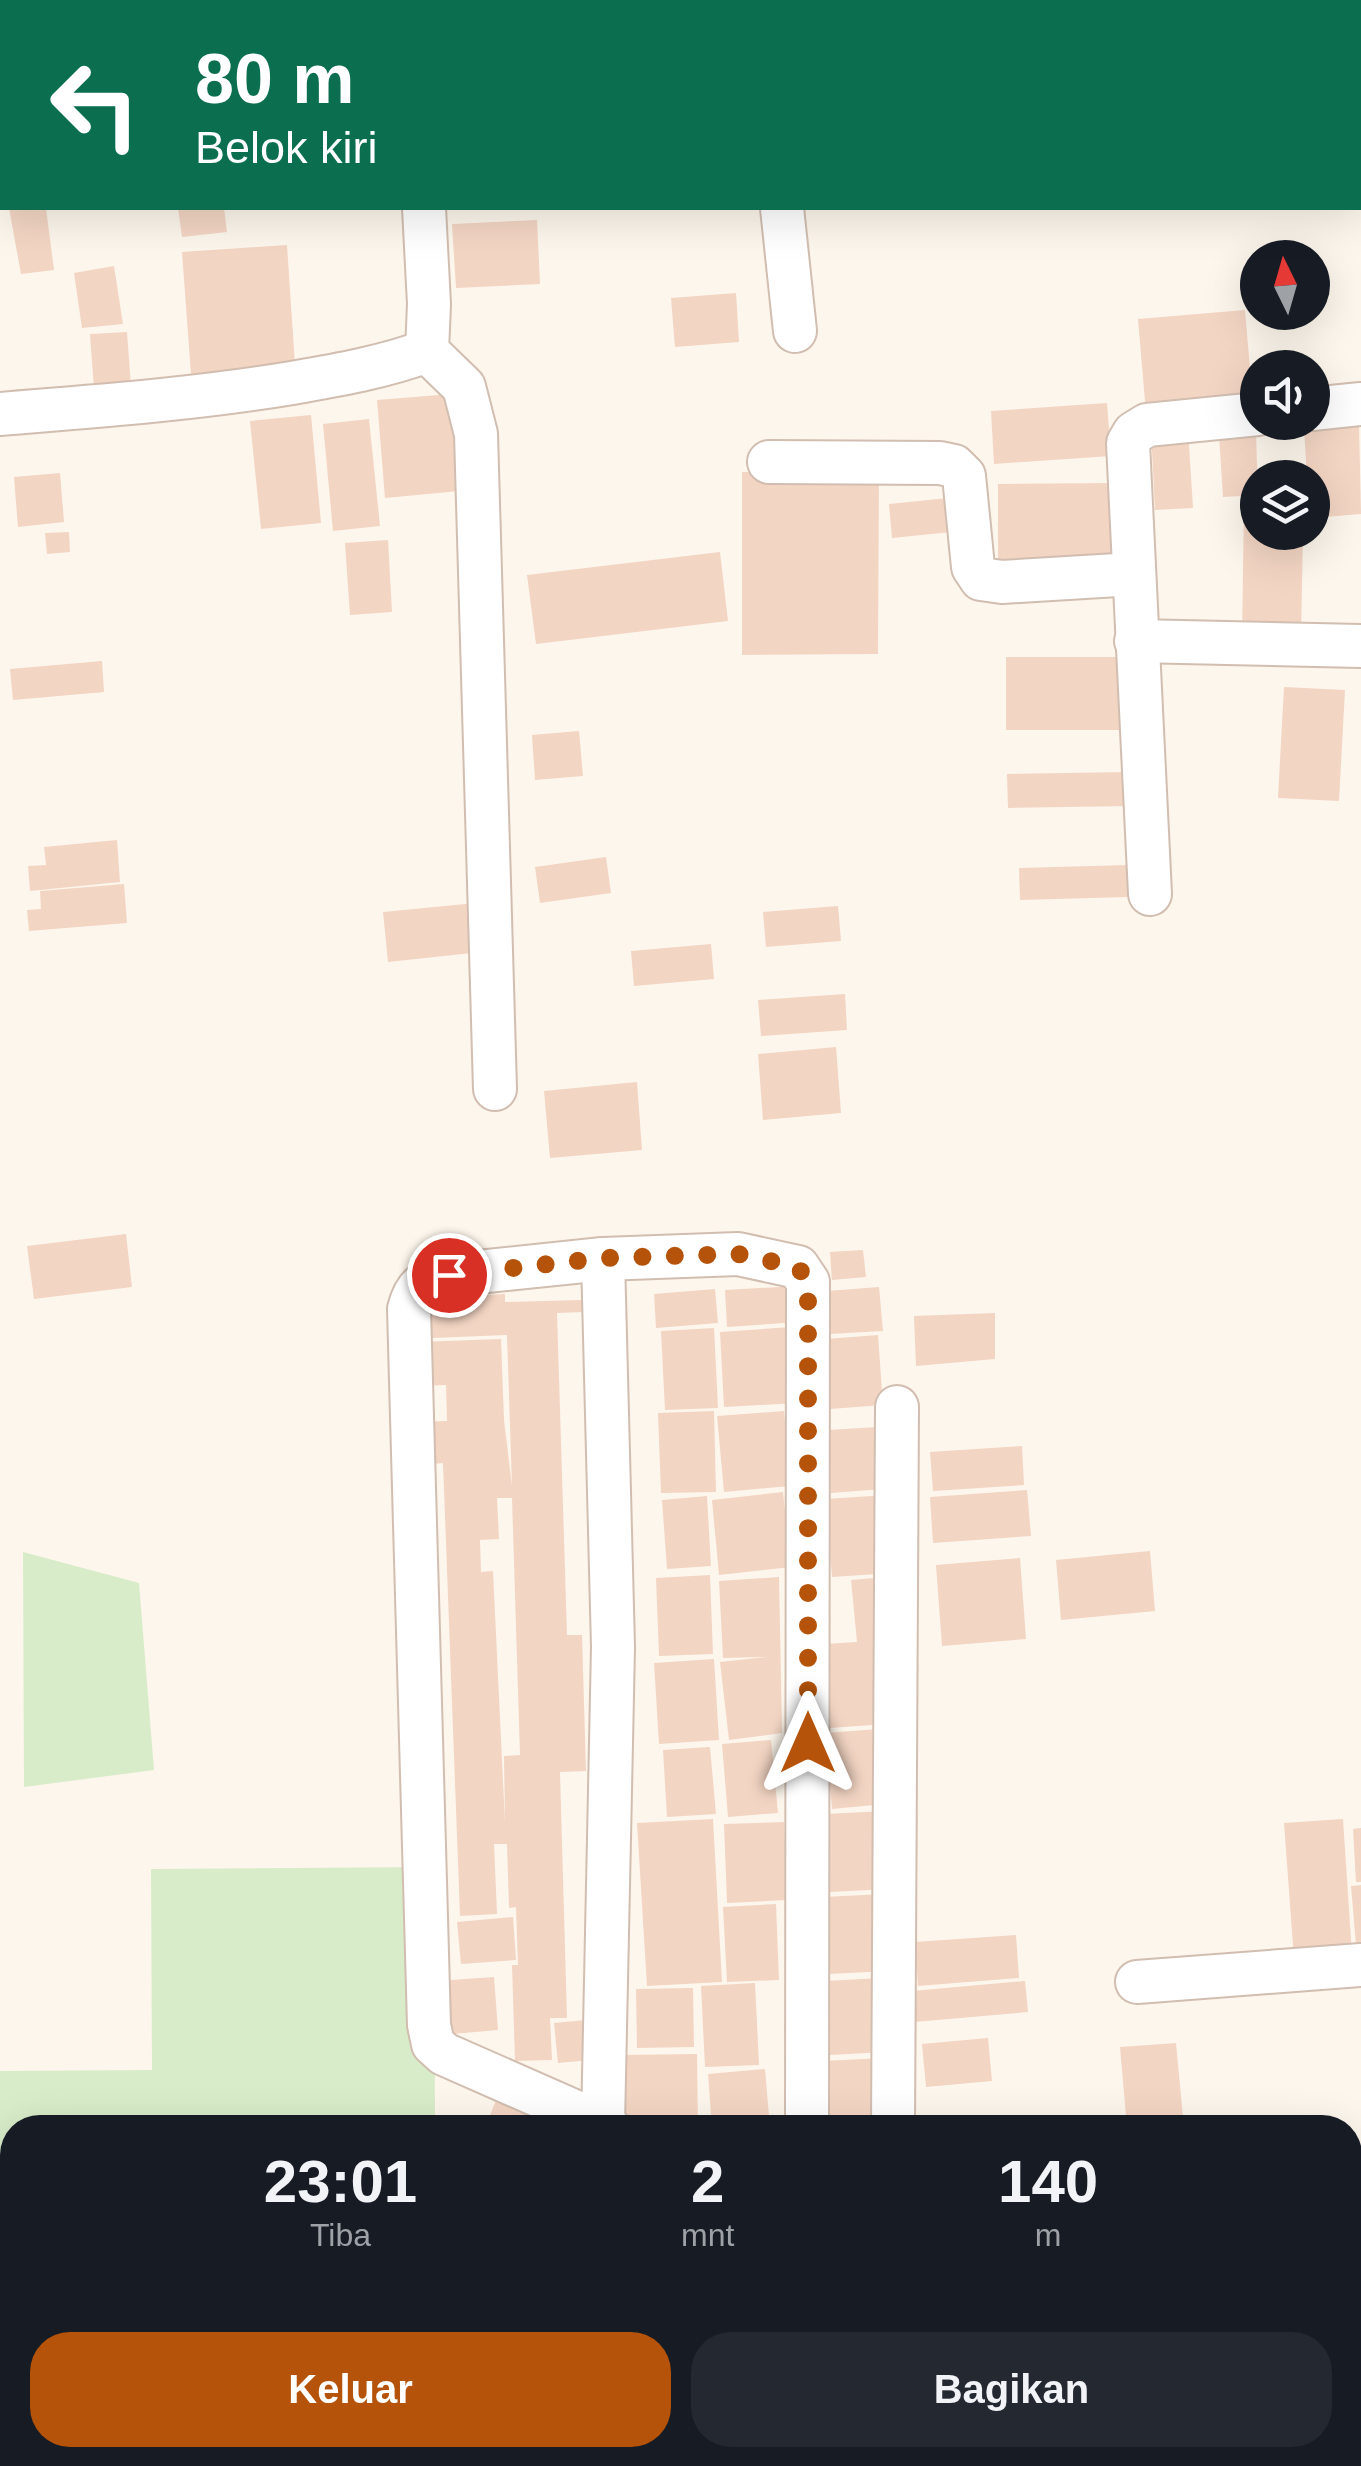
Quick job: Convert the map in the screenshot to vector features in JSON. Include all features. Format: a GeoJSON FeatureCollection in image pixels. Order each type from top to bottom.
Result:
{"type":"FeatureCollection","features":[{"type":"Feature","properties":{"kind":"street"},"geometry":{"type":"LineString","coordinates":[[424,210],[427,351],[464,387],[476,434],[495,1089]]}},
{"type":"Feature","properties":{"kind":"street"},"geometry":{"type":"LineString","coordinates":[[782,210],[794,331]]}},
{"type":"Feature","properties":{"kind":"street"},"geometry":{"type":"LineString","coordinates":[[0,414],[253,390],[398,362],[427,351]]}},
{"type":"Feature","properties":{"kind":"street"},"geometry":{"type":"LineString","coordinates":[[1330,407],[1361,404]]}},
{"type":"Feature","properties":{"kind":"street"},"geometry":{"type":"LineString","coordinates":[[1150,894],[1128,443],[1134,433],[1147,425],[1240,416]]}},
{"type":"Feature","properties":{"kind":"street"},"geometry":{"type":"LineString","coordinates":[[769,462],[954,466],[964,476],[974,567],[981,579],[1002,582],[1134,574]]}},
{"type":"Feature","properties":{"kind":"street"},"geometry":{"type":"LineString","coordinates":[[1136,641],[1361,646]]}},
{"type":"Feature","properties":{"kind":"street"},"geometry":{"type":"LineString","coordinates":[[581,2115],[444,2054],[434,2044],[429,2024],[409,1309],[414,1292],[427,1280],[480,1270],[603,1258],[738,1254],[798,1267],[808,1282],[807,2115]]}},
{"type":"Feature","properties":{"kind":"street"},"geometry":{"type":"LineString","coordinates":[[603,1258],[613,1647],[606,2115]]}},
{"type":"Feature","properties":{"kind":"street"},"geometry":{"type":"LineString","coordinates":[[893,2115],[897,1407]]}},
{"type":"Feature","properties":{"kind":"street"},"geometry":{"type":"LineString","coordinates":[[1137,1982],[1361,1965]]}},
{"type":"Feature","properties":{"kind":"green space"},"geometry":{"type":"Polygon","coordinates":[[[23,1552],[139,1583],[154,1770],[24,1787],[23,1552]]]}},
{"type":"Feature","properties":{"kind":"green space"},"geometry":{"type":"Polygon","coordinates":[[[434,1867],[435,2115],[0,2115],[0,2071],[152,2070],[151,1869],[434,1867]]]}},
{"type":"Feature","properties":{"kind":"building"},"geometry":{"type":"Polygon","coordinates":[[[9,210],[46,210],[54,270],[21,274],[9,210]]]}},
{"type":"Feature","properties":{"kind":"building"},"geometry":{"type":"Polygon","coordinates":[[[178,210],[224,210],[227,232],[182,237],[178,210]]]}},
{"type":"Feature","properties":{"kind":"building"},"geometry":{"type":"Polygon","coordinates":[[[537,220],[540,284],[456,288],[452,224],[537,220]]]}},
{"type":"Feature","properties":{"kind":"building"},"geometry":{"type":"Polygon","coordinates":[[[287,245],[296,380],[192,388],[182,252],[287,245]]]}},
{"type":"Feature","properties":{"kind":"building"},"geometry":{"type":"Polygon","coordinates":[[[114,266],[123,324],[82,328],[74,273],[114,266]]]}},
{"type":"Feature","properties":{"kind":"building"},"geometry":{"type":"Polygon","coordinates":[[[736,293],[739,342],[675,347],[671,298],[736,293]]]}},
{"type":"Feature","properties":{"kind":"building"},"geometry":{"type":"Polygon","coordinates":[[[1240,310],[1240,330],[1247,330],[1248,350],[1240,350],[1240,405],[1146,413],[1138,319],[1240,310]]]}},
{"type":"Feature","properties":{"kind":"building"},"geometry":{"type":"Polygon","coordinates":[[[127,332],[131,386],[94,389],[90,334],[127,332]]]}},
{"type":"Feature","properties":{"kind":"building"},"geometry":{"type":"Polygon","coordinates":[[[451,394],[459,491],[385,498],[377,400],[451,394]]]}},
{"type":"Feature","properties":{"kind":"building"},"geometry":{"type":"Polygon","coordinates":[[[1107,403],[1111,456],[994,464],[991,411],[1107,403]]]}},
{"type":"Feature","properties":{"kind":"building"},"geometry":{"type":"Polygon","coordinates":[[[311,415],[321,523],[261,529],[250,421],[311,415]]]}},
{"type":"Feature","properties":{"kind":"building"},"geometry":{"type":"Polygon","coordinates":[[[369,419],[380,526],[333,531],[323,424],[369,419]]]}},
{"type":"Feature","properties":{"kind":"building"},"geometry":{"type":"Polygon","coordinates":[[[1359,425],[1361,514],[1330,517],[1330,460],[1306,460],[1305,440],[1330,440],[1330,427],[1359,425]]]}},
{"type":"Feature","properties":{"kind":"building"},"geometry":{"type":"Polygon","coordinates":[[[1188,429],[1193,508],[1155,510],[1151,431],[1188,429]]]}},
{"type":"Feature","properties":{"kind":"building"},"geometry":{"type":"Polygon","coordinates":[[[1240,434],[1240,440],[1256,440],[1257,460],[1240,460],[1240,496],[1223,497],[1219,435],[1240,434]]]}},
{"type":"Feature","properties":{"kind":"building"},"geometry":{"type":"Polygon","coordinates":[[[742,472],[879,473],[878,654],[742,655],[742,472]]]}},
{"type":"Feature","properties":{"kind":"building"},"geometry":{"type":"Polygon","coordinates":[[[60,473],[64,522],[18,527],[14,477],[60,473]]]}},
{"type":"Feature","properties":{"kind":"building"},"geometry":{"type":"Polygon","coordinates":[[[1115,483],[1115,562],[998,563],[998,484],[1115,483]]]}},
{"type":"Feature","properties":{"kind":"building"},"geometry":{"type":"Polygon","coordinates":[[[958,497],[961,531],[892,538],[889,504],[958,497]]]}},
{"type":"Feature","properties":{"kind":"building"},"geometry":{"type":"Polygon","coordinates":[[[69,532],[70,552],[47,554],[45,533],[69,532]]]}},
{"type":"Feature","properties":{"kind":"building"},"geometry":{"type":"Polygon","coordinates":[[[388,540],[392,612],[350,615],[345,543],[388,540]]]}},
{"type":"Feature","properties":{"kind":"building"},"geometry":{"type":"Polygon","coordinates":[[[1243,550],[1303,550],[1301,636],[1242,636],[1243,550]]]}},
{"type":"Feature","properties":{"kind":"building"},"geometry":{"type":"Polygon","coordinates":[[[720,552],[728,621],[536,644],[527,575],[720,552]]]}},
{"type":"Feature","properties":{"kind":"building"},"geometry":{"type":"Polygon","coordinates":[[[1006,657],[1134,657],[1134,730],[1006,730],[1006,657]]]}},
{"type":"Feature","properties":{"kind":"building"},"geometry":{"type":"Polygon","coordinates":[[[102,661],[104,692],[13,700],[10,669],[102,661]]]}},
{"type":"Feature","properties":{"kind":"building"},"geometry":{"type":"Polygon","coordinates":[[[1284,687],[1345,690],[1339,801],[1278,798],[1284,687]]]}},
{"type":"Feature","properties":{"kind":"building"},"geometry":{"type":"Polygon","coordinates":[[[579,731],[583,776],[535,780],[532,735],[579,731]]]}},
{"type":"Feature","properties":{"kind":"building"},"geometry":{"type":"Polygon","coordinates":[[[1131,772],[1132,806],[1008,808],[1007,774],[1131,772]]]}},
{"type":"Feature","properties":{"kind":"building"},"geometry":{"type":"Polygon","coordinates":[[[117,840],[120,882],[30,891],[28,866],[46,865],[44,847],[117,840]]]}},
{"type":"Feature","properties":{"kind":"building"},"geometry":{"type":"Polygon","coordinates":[[[606,857],[611,893],[540,903],[535,867],[606,857]]]}},
{"type":"Feature","properties":{"kind":"building"},"geometry":{"type":"Polygon","coordinates":[[[1128,865],[1129,897],[1020,900],[1019,868],[1128,865]]]}},
{"type":"Feature","properties":{"kind":"building"},"geometry":{"type":"Polygon","coordinates":[[[124,884],[127,923],[29,931],[27,910],[41,909],[40,891],[124,884]]]}},
{"type":"Feature","properties":{"kind":"building"},"geometry":{"type":"Polygon","coordinates":[[[476,903],[481,952],[388,962],[383,912],[476,903]]]}},
{"type":"Feature","properties":{"kind":"building"},"geometry":{"type":"Polygon","coordinates":[[[838,906],[841,941],[766,947],[763,912],[838,906]]]}},
{"type":"Feature","properties":{"kind":"building"},"geometry":{"type":"Polygon","coordinates":[[[711,944],[714,979],[634,986],[631,951],[711,944]]]}},
{"type":"Feature","properties":{"kind":"building"},"geometry":{"type":"Polygon","coordinates":[[[845,994],[847,1030],[761,1036],[758,1000],[845,994]]]}},
{"type":"Feature","properties":{"kind":"building"},"geometry":{"type":"Polygon","coordinates":[[[836,1047],[841,1113],[763,1120],[758,1054],[836,1047]]]}},
{"type":"Feature","properties":{"kind":"building"},"geometry":{"type":"Polygon","coordinates":[[[637,1082],[642,1150],[550,1158],[544,1091],[637,1082]]]}},
{"type":"Feature","properties":{"kind":"building"},"geometry":{"type":"Polygon","coordinates":[[[126,1234],[132,1287],[34,1299],[27,1246],[126,1234]]]}},
{"type":"Feature","properties":{"kind":"building"},"geometry":{"type":"Polygon","coordinates":[[[863,1250],[866,1277],[832,1280],[830,1252],[863,1250]]]}},
{"type":"Feature","properties":{"kind":"building"},"geometry":{"type":"Polygon","coordinates":[[[798,1286],[799,1322],[727,1327],[725,1290],[798,1286]]]}},
{"type":"Feature","properties":{"kind":"building"},"geometry":{"type":"Polygon","coordinates":[[[879,1287],[883,1331],[830,1334],[827,1291],[879,1287]]]}},
{"type":"Feature","properties":{"kind":"building"},"geometry":{"type":"Polygon","coordinates":[[[715,1289],[718,1323],[656,1328],[654,1294],[715,1289]]]}},
{"type":"Feature","properties":{"kind":"building"},"geometry":{"type":"Polygon","coordinates":[[[505,1294],[505,1302],[582,1300],[583,1312],[557,1313],[567,1635],[582,1635],[586,1771],[560,1772],[567,2018],[550,2018],[552,2060],[515,2061],[512,1965],[518,1965],[516,1907],[509,1908],[507,1844],[494,1844],[497,1914],[460,1916],[443,1463],[433,1464],[414,1422],[447,1421],[446,1385],[420,1386],[419,1342],[501,1339],[504,1420],[512,1486],[507,1335],[432,1338],[430,1298],[505,1294]],[[497,1498],[499,1539],[480,1540],[481,1572],[493,1571],[505,1823],[504,1756],[520,1755],[512,1498],[497,1498]]]}},
{"type":"Feature","properties":{"kind":"building"},"geometry":{"type":"Polygon","coordinates":[[[995,1313],[995,1359],[916,1366],[914,1316],[995,1313]]]}},
{"type":"Feature","properties":{"kind":"building"},"geometry":{"type":"Polygon","coordinates":[[[791,1327],[796,1403],[724,1407],[720,1332],[791,1327]]]}},
{"type":"Feature","properties":{"kind":"building"},"geometry":{"type":"Polygon","coordinates":[[[714,1328],[718,1408],[665,1410],[661,1331],[714,1328]]]}},
{"type":"Feature","properties":{"kind":"building"},"geometry":{"type":"Polygon","coordinates":[[[878,1335],[883,1405],[830,1409],[826,1339],[878,1335]]]}},
{"type":"Feature","properties":{"kind":"building"},"geometry":{"type":"Polygon","coordinates":[[[714,1411],[716,1492],[661,1493],[658,1413],[714,1411]]]}},
{"type":"Feature","properties":{"kind":"building"},"geometry":{"type":"Polygon","coordinates":[[[784,1411],[790,1486],[724,1492],[717,1416],[784,1411]]]}},
{"type":"Feature","properties":{"kind":"building"},"geometry":{"type":"Polygon","coordinates":[[[879,1427],[883,1489],[831,1493],[827,1430],[879,1427]]]}},
{"type":"Feature","properties":{"kind":"building"},"geometry":{"type":"Polygon","coordinates":[[[1022,1446],[1024,1485],[933,1491],[930,1452],[1022,1446]]]}},
{"type":"Feature","properties":{"kind":"building"},"geometry":{"type":"Polygon","coordinates":[[[1027,1490],[1031,1536],[933,1543],[930,1497],[1027,1490]]]}},
{"type":"Feature","properties":{"kind":"building"},"geometry":{"type":"Polygon","coordinates":[[[783,1492],[791,1567],[719,1575],[712,1500],[783,1492]]]}},
{"type":"Feature","properties":{"kind":"building"},"geometry":{"type":"Polygon","coordinates":[[[887,1495],[892,1573],[832,1577],[826,1499],[887,1495]]]}},
{"type":"Feature","properties":{"kind":"building"},"geometry":{"type":"Polygon","coordinates":[[[707,1496],[711,1566],[667,1569],[662,1500],[707,1496]]]}},
{"type":"Feature","properties":{"kind":"building"},"geometry":{"type":"Polygon","coordinates":[[[1150,1551],[1155,1611],[1061,1620],[1056,1560],[1150,1551]]]}},
{"type":"Feature","properties":{"kind":"building"},"geometry":{"type":"Polygon","coordinates":[[[1020,1558],[1026,1639],[942,1646],[936,1565],[1020,1558]]]}},
{"type":"Feature","properties":{"kind":"building"},"geometry":{"type":"Polygon","coordinates":[[[710,1575],[713,1654],[659,1656],[656,1578],[710,1575]]]}},
{"type":"Feature","properties":{"kind":"building"},"geometry":{"type":"Polygon","coordinates":[[[779,1577],[782,1733],[729,1740],[720,1662],[767,1657],[723,1658],[719,1581],[779,1577]]]}},
{"type":"Feature","properties":{"kind":"building"},"geometry":{"type":"Polygon","coordinates":[[[886,1577],[886,1724],[830,1728],[824,1644],[857,1642],[851,1580],[886,1577]]]}},
{"type":"Feature","properties":{"kind":"building"},"geometry":{"type":"Polygon","coordinates":[[[714,1659],[719,1740],[659,1744],[654,1663],[714,1659]]]}},
{"type":"Feature","properties":{"kind":"building"},"geometry":{"type":"Polygon","coordinates":[[[878,1729],[885,1804],[832,1809],[826,1733],[878,1729]]]}},
{"type":"Feature","properties":{"kind":"building"},"geometry":{"type":"Polygon","coordinates":[[[771,1740],[778,1813],[728,1817],[722,1744],[771,1740]]]}},
{"type":"Feature","properties":{"kind":"building"},"geometry":{"type":"Polygon","coordinates":[[[710,1747],[716,1814],[667,1817],[663,1750],[710,1747]]]}},
{"type":"Feature","properties":{"kind":"building"},"geometry":{"type":"Polygon","coordinates":[[[887,1811],[890,1889],[829,1892],[825,1814],[887,1811]]]}},
{"type":"Feature","properties":{"kind":"building"},"geometry":{"type":"Polygon","coordinates":[[[713,1819],[722,1982],[647,1986],[637,1823],[713,1819]]]}},
{"type":"Feature","properties":{"kind":"building"},"geometry":{"type":"Polygon","coordinates":[[[1343,1819],[1352,1955],[1294,1959],[1284,1823],[1343,1819]]]}},
{"type":"Feature","properties":{"kind":"building"},"geometry":{"type":"Polygon","coordinates":[[[784,1822],[787,1900],[727,1903],[724,1824],[784,1822]]]}},
{"type":"Feature","properties":{"kind":"building"},"geometry":{"type":"Polygon","coordinates":[[[1361,1828],[1361,1882],[1356,1882],[1353,1829],[1361,1828]]]}},
{"type":"Feature","properties":{"kind":"building"},"geometry":{"type":"Polygon","coordinates":[[[1361,1885],[1361,1945],[1356,1945],[1351,1886],[1361,1885]]]}},
{"type":"Feature","properties":{"kind":"building"},"geometry":{"type":"Polygon","coordinates":[[[883,1894],[888,1971],[828,1974],[824,1897],[883,1894]]]}},
{"type":"Feature","properties":{"kind":"building"},"geometry":{"type":"Polygon","coordinates":[[[776,1904],[779,1980],[727,1982],[723,1907],[776,1904]]]}},
{"type":"Feature","properties":{"kind":"building"},"geometry":{"type":"Polygon","coordinates":[[[513,1917],[516,1960],[461,1964],[457,1922],[513,1917]]]}},
{"type":"Feature","properties":{"kind":"building"},"geometry":{"type":"Polygon","coordinates":[[[1016,1935],[1019,1978],[918,1986],[915,1942],[1016,1935]]]}},
{"type":"Feature","properties":{"kind":"building"},"geometry":{"type":"Polygon","coordinates":[[[494,1977],[498,2030],[441,2035],[437,1981],[494,1977]]]}},
{"type":"Feature","properties":{"kind":"building"},"geometry":{"type":"Polygon","coordinates":[[[881,1978],[885,2052],[830,2055],[826,1981],[881,1978]]]}},
{"type":"Feature","properties":{"kind":"building"},"geometry":{"type":"Polygon","coordinates":[[[1025,1981],[1028,2012],[914,2022],[912,1991],[1025,1981]]]}},
{"type":"Feature","properties":{"kind":"building"},"geometry":{"type":"Polygon","coordinates":[[[755,1983],[759,2065],[705,2067],[701,1986],[755,1983]]]}},
{"type":"Feature","properties":{"kind":"building"},"geometry":{"type":"Polygon","coordinates":[[[693,1988],[694,2047],[637,2048],[636,1989],[693,1988]]]}},
{"type":"Feature","properties":{"kind":"building"},"geometry":{"type":"Polygon","coordinates":[[[597,2019],[601,2059],[558,2063],[554,2023],[597,2019]]]}},
{"type":"Feature","properties":{"kind":"building"},"geometry":{"type":"Polygon","coordinates":[[[988,2038],[992,2081],[926,2087],[922,2044],[988,2038]]]}},
{"type":"Feature","properties":{"kind":"building"},"geometry":{"type":"Polygon","coordinates":[[[1176,2043],[1183,2115],[1126,2115],[1120,2047],[1176,2043]]]}},
{"type":"Feature","properties":{"kind":"building"},"geometry":{"type":"Polygon","coordinates":[[[697,2054],[698,2115],[619,2115],[618,2055],[697,2054]]]}},
{"type":"Feature","properties":{"kind":"building"},"geometry":{"type":"Polygon","coordinates":[[[885,2058],[889,2115],[824,2115],[822,2061],[885,2058]]]}},
{"type":"Feature","properties":{"kind":"building"},"geometry":{"type":"Polygon","coordinates":[[[765,2069],[769,2115],[711,2115],[708,2074],[765,2069]]]}},
{"type":"Feature","properties":{"kind":"building"},"geometry":{"type":"Polygon","coordinates":[[[498,2095],[547,2115],[490,2115],[498,2095]]]}},
{"type":"Feature","properties":{"kind":"route"},"geometry":{"type":"LineString","coordinates":[[449,1275],[603,1258],[738,1254],[798,1267],[808,1282],[808,1743]]}}]}
